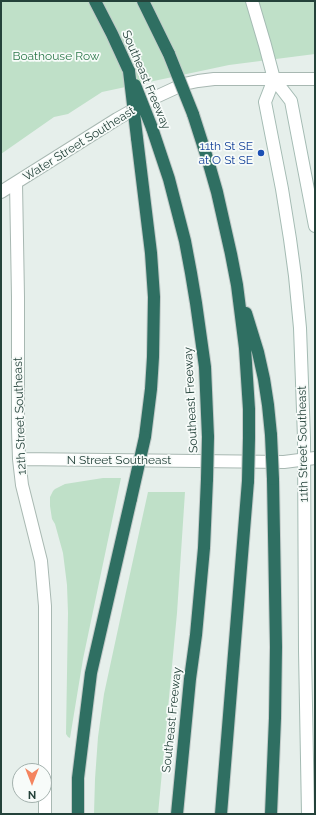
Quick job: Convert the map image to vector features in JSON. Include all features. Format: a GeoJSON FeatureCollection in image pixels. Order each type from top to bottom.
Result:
{"type":"FeatureCollection","features":[{"type":"Feature","properties":{"kind":"highway","name":"Southeast Freeway"},"geometry":{"type":"LineString","coordinates":[[95,1],[129,71],[152,128],[168,179],[185,241],[205,367],[208,479],[204,556],[177,814]]}},
{"type":"Feature","properties":{"kind":"highway"},"geometry":{"type":"LineString","coordinates":[[143,1],[169,54],[193,114],[209,164],[219,199],[231,254],[237,285],[245,348],[249,410],[248,480],[221,814]]}},
{"type":"Feature","properties":{"kind":"highway"},"geometry":{"type":"LineString","coordinates":[[78,814],[78,778],[92,673],[144,437],[149,407],[153,357],[154,297],[151,253],[129,71]]}},
{"type":"Feature","properties":{"kind":"highway"},"geometry":{"type":"LineString","coordinates":[[237,285],[258,352],[268,405],[271,435],[276,647],[271,814]]}},
{"type":"Feature","properties":{"kind":"street"},"geometry":{"type":"LineString","coordinates":[[252,1],[274,79],[290,101],[315,226]]}},
{"type":"Feature","properties":{"kind":"street","name":"11th Street Southeast"},"geometry":{"type":"LineString","coordinates":[[274,79],[265,102],[282,189],[295,276],[310,458],[305,643],[308,814]]}},
{"type":"Feature","properties":{"kind":"street","name":"Water Street Southeast"},"geometry":{"type":"LineString","coordinates":[[1,192],[16,184],[117,119],[184,84],[214,80],[315,79]]}},
{"type":"Feature","properties":{"kind":"street","name":"12th Street Southeast"},"geometry":{"type":"LineString","coordinates":[[16,184],[19,459],[25,496],[41,561],[45,606],[45,814]]}},
{"type":"Feature","properties":{"kind":"street","name":"N Street Southeast"},"geometry":{"type":"LineString","coordinates":[[19,459],[284,462],[310,458]]}},
{"type":"Feature","properties":{"kind":"green space","name":"Boathouse Row"},"geometry":{"type":"Polygon","coordinates":[[[1,1],[315,1],[315,54],[229,65],[102,92],[68,114],[54,117],[1,154],[1,1]]]}},
{"type":"Feature","properties":{"kind":"green space"},"geometry":{"type":"Polygon","coordinates":[[[103,478],[121,478],[83,659],[70,738],[66,734],[67,585],[63,553],[55,524],[52,519],[50,497],[55,489],[65,484],[103,478]]]}},
{"type":"Feature","properties":{"kind":"green space"},"geometry":{"type":"Polygon","coordinates":[[[148,492],[185,492],[177,613],[158,814],[94,814],[98,737],[104,694],[148,492]]]}},
{"type":"Feature","properties":{"kind":"place","name":"11th St SE at O St SE"},"geometry":{"type":"Point","coordinates":[261,153]}}]}
